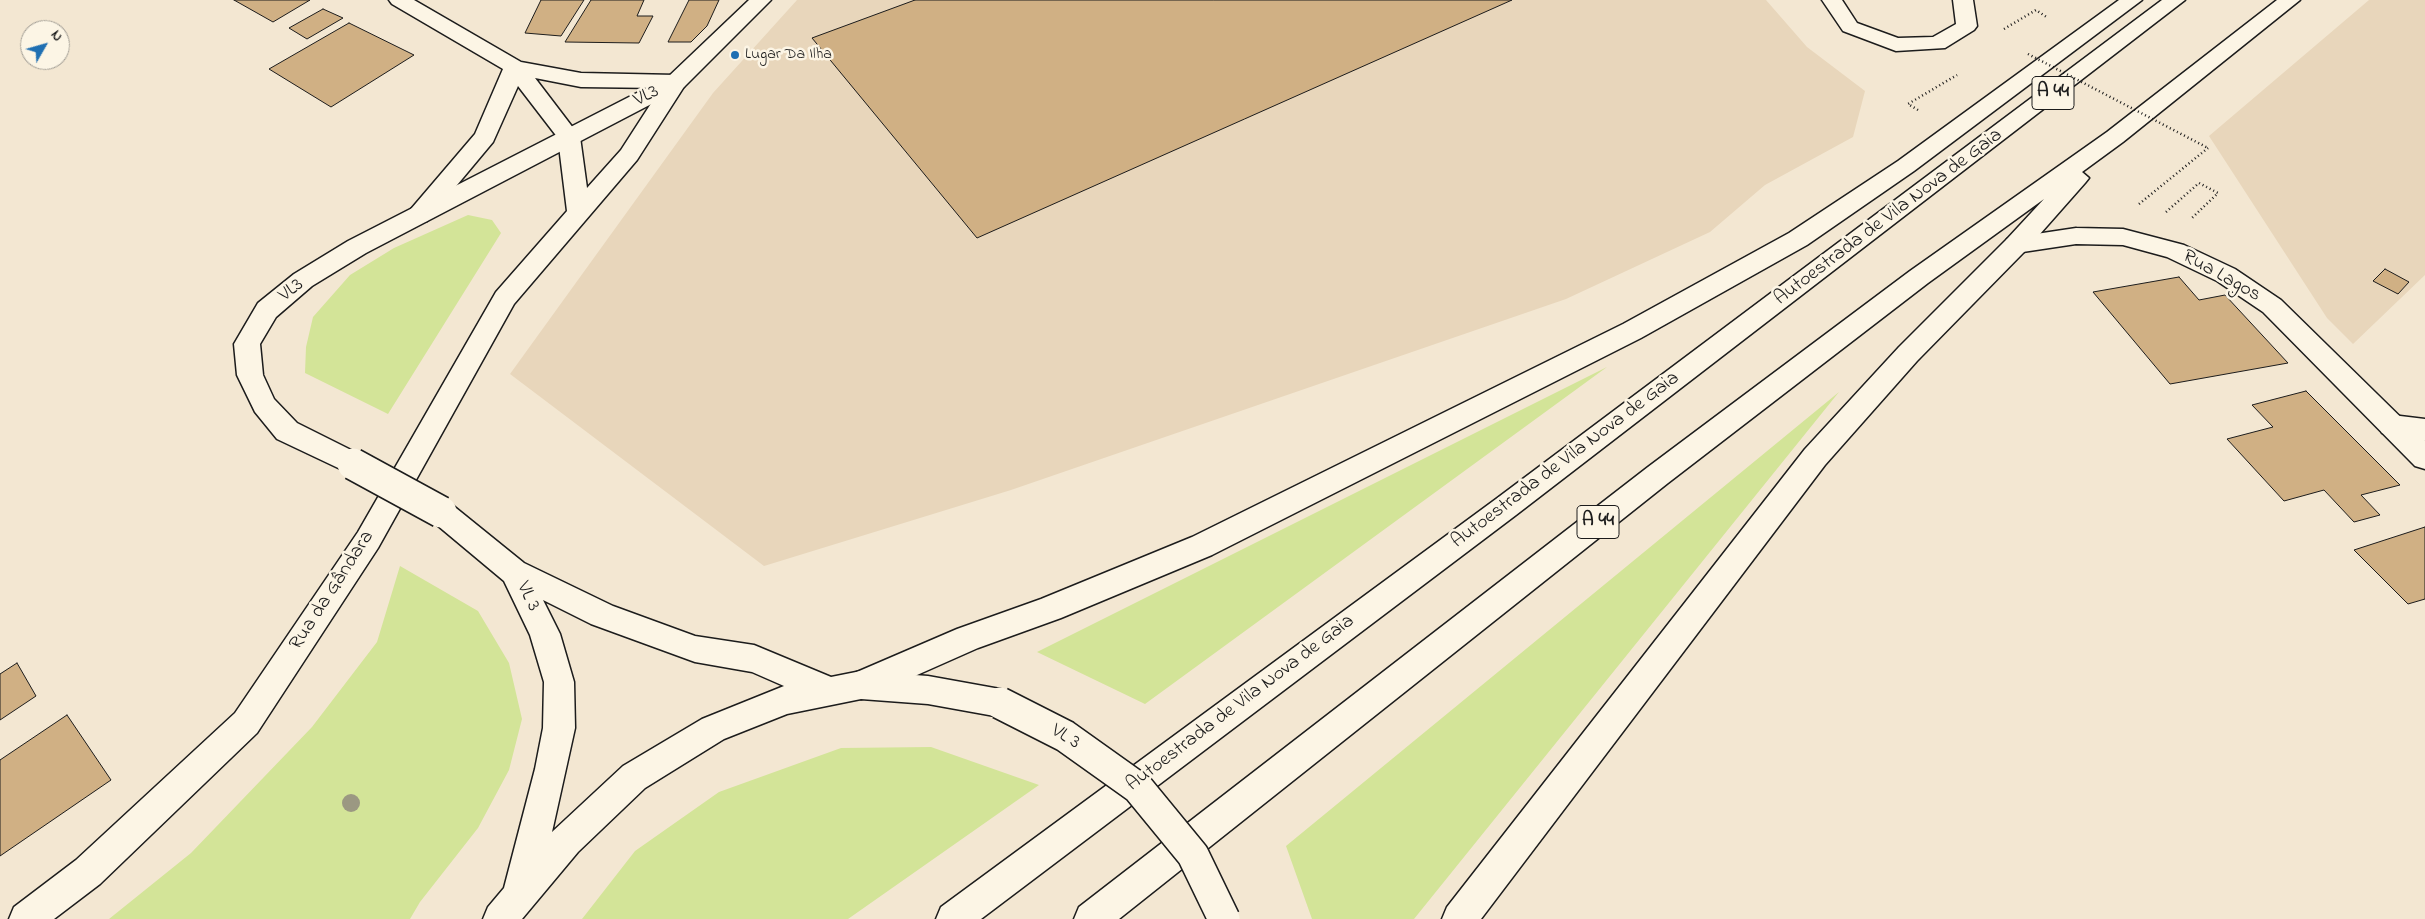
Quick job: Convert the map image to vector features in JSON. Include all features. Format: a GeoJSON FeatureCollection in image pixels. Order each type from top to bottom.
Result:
{"type":"FeatureCollection","features":[{"type":"Feature","properties":{"kind":"main road"},"geometry":{"type":"LineString","coordinates":[[399,0],[515,67],[581,80],[676,82]]}},
{"type":"Feature","properties":{"kind":"main road","name":"Rua da Gândara"},"geometry":{"type":"LineString","coordinates":[[26,919],[88,872],[246,723],[368,540],[505,298],[629,155],[676,82],[761,0]]}},
{"type":"Feature","properties":{"kind":"main road"},"geometry":{"type":"LineString","coordinates":[[1832,0],[1850,27],[1896,45],[1938,43],[1967,26],[1963,0]]}},
{"type":"Feature","properties":{"kind":"main road"},"geometry":{"type":"LineString","coordinates":[[861,685],[968,638],[1050,609],[1202,546],[1632,331],[1798,239],[1906,166],[2132,0]]}},
{"type":"Feature","properties":{"kind":"main road","name":"Autoestrada de Vila Nova de Gaia"},"geometry":{"type":"LineString","coordinates":[[954,919],[1530,489],[2175,0]]}},
{"type":"Feature","properties":{"kind":"main road","name":"A 44"},"geometry":{"type":"LineString","coordinates":[[1091,919],[1658,475],[1919,277],[2115,137],[2290,0]]}},
{"type":"Feature","properties":{"kind":"main road"},"geometry":{"type":"LineString","coordinates":[[515,67],[569,137],[579,213]]}},
{"type":"Feature","properties":{"kind":"main road"},"geometry":{"type":"LineString","coordinates":[[419,215],[485,137],[515,67]]}},
{"type":"Feature","properties":{"kind":"main road","name":"VL3"},"geometry":{"type":"LineString","coordinates":[[514,572],[441,512],[353,464],[287,431],[264,405],[250,375],[247,344],[267,310],[303,280],[357,247],[676,82]]}},
{"type":"Feature","properties":{"kind":"main road"},"geometry":{"type":"LineString","coordinates":[[1459,919],[1815,457],[1908,354],[2016,245],[2115,137]]}},
{"type":"Feature","properties":{"kind":"main road","name":"Rua Lagos"},"geometry":{"type":"LineString","coordinates":[[2016,245],[2076,236],[2123,237],[2175,251],[2226,275],[2272,306],[2425,458]]}},
{"type":"Feature","properties":{"kind":"main road"},"geometry":{"type":"LineString","coordinates":[[2392,426],[2425,430]]}},
{"type":"Feature","properties":{"kind":"main road","name":"VL 3"},"geometry":{"type":"LineString","coordinates":[[514,572],[602,615],[695,649],[754,659],[830,691]]}},
{"type":"Feature","properties":{"kind":"main road","name":"VL 3"},"geometry":{"type":"LineString","coordinates":[[510,906],[554,753],[559,728],[559,682],[545,634],[514,572]]}},
{"type":"Feature","properties":{"kind":"main road","name":"VL 3"},"geometry":{"type":"LineString","coordinates":[[510,906],[566,841],[634,777],[713,729],[785,700],[861,685],[928,690],[1000,703],[1065,736],[1138,788],[1193,855],[1224,919]]}},
{"type":"Feature","properties":{"kind":"path"},"geometry":{"type":"LineString","coordinates":[[2028,54],[2208,148]]}},
{"type":"Feature","properties":{"kind":"shaded area"},"geometry":{"type":"Polygon","coordinates":[[[797,0],[1766,0],[1807,47],[1865,91],[1853,137],[1765,185],[1710,232],[1566,299],[1011,490],[764,566],[510,374],[713,93],[797,0]]]}},
{"type":"Feature","properties":{"kind":"shaded area"},"geometry":{"type":"Polygon","coordinates":[[[2369,0],[2425,0],[2425,275],[2353,344],[2327,318],[2209,136],[2369,0]]]}},
{"type":"Feature","properties":{"kind":"green space"},"geometry":{"type":"Polygon","coordinates":[[[468,215],[492,220],[501,233],[388,414],[305,373],[306,347],[313,317],[350,275],[394,248],[468,215]]]}},
{"type":"Feature","properties":{"kind":"green space"},"geometry":{"type":"Polygon","coordinates":[[[1607,367],[1145,704],[1037,652],[1607,367]]]}},
{"type":"Feature","properties":{"kind":"green space"},"geometry":{"type":"Polygon","coordinates":[[[1839,392],[1414,919],[1312,919],[1286,846],[1839,392]]]}},
{"type":"Feature","properties":{"kind":"green space"},"geometry":{"type":"Polygon","coordinates":[[[400,566],[478,611],[509,663],[522,719],[509,770],[478,828],[420,902],[410,919],[109,919],[191,853],[312,727],[377,642],[400,566]]]}},
{"type":"Feature","properties":{"kind":"green space"},"geometry":{"type":"Polygon","coordinates":[[[931,747],[1039,785],[848,919],[582,919],[635,851],[719,792],[841,748],[931,747]]]}},
{"type":"Feature","properties":{"kind":"building"},"geometry":{"type":"Polygon","coordinates":[[[234,0],[310,0],[273,22],[234,0]]]}},
{"type":"Feature","properties":{"kind":"building"},"geometry":{"type":"Polygon","coordinates":[[[541,0],[584,0],[561,36],[525,33],[541,0]]]}},
{"type":"Feature","properties":{"kind":"building"},"geometry":{"type":"Polygon","coordinates":[[[591,0],[644,0],[637,16],[653,16],[639,43],[565,42],[591,0]]]}},
{"type":"Feature","properties":{"kind":"building"},"geometry":{"type":"Polygon","coordinates":[[[689,0],[719,0],[707,26],[691,42],[668,42],[689,0]]]}},
{"type":"Feature","properties":{"kind":"building"},"geometry":{"type":"Polygon","coordinates":[[[915,0],[1512,0],[977,238],[812,38],[915,0]]]}},
{"type":"Feature","properties":{"kind":"building"},"geometry":{"type":"Polygon","coordinates":[[[323,9],[343,18],[307,39],[289,28],[323,9]]]}},
{"type":"Feature","properties":{"kind":"building"},"geometry":{"type":"Polygon","coordinates":[[[349,23],[414,55],[331,107],[269,69],[349,23]]]}},
{"type":"Feature","properties":{"kind":"building"},"geometry":{"type":"Polygon","coordinates":[[[2385,269],[2409,282],[2398,294],[2373,281],[2385,269]]]}},
{"type":"Feature","properties":{"kind":"building"},"geometry":{"type":"Polygon","coordinates":[[[2179,277],[2199,300],[2225,295],[2288,363],[2170,384],[2093,292],[2179,277]]]}},
{"type":"Feature","properties":{"kind":"building"},"geometry":{"type":"Polygon","coordinates":[[[2306,391],[2400,485],[2361,495],[2380,515],[2354,522],[2324,490],[2284,501],[2227,439],[2273,427],[2252,405],[2306,391]]]}},
{"type":"Feature","properties":{"kind":"building"},"geometry":{"type":"Polygon","coordinates":[[[2425,527],[2425,599],[2408,604],[2354,550],[2425,527]]]}},
{"type":"Feature","properties":{"kind":"building"},"geometry":{"type":"Polygon","coordinates":[[[17,663],[36,696],[0,720],[0,674],[17,663]]]}},
{"type":"Feature","properties":{"kind":"building"},"geometry":{"type":"Polygon","coordinates":[[[67,715],[111,780],[0,856],[0,760],[67,715]]]}},
{"type":"Feature","properties":{"kind":"place","name":"Lugar Da Ilha"},"geometry":{"type":"Point","coordinates":[735,55]}}]}
